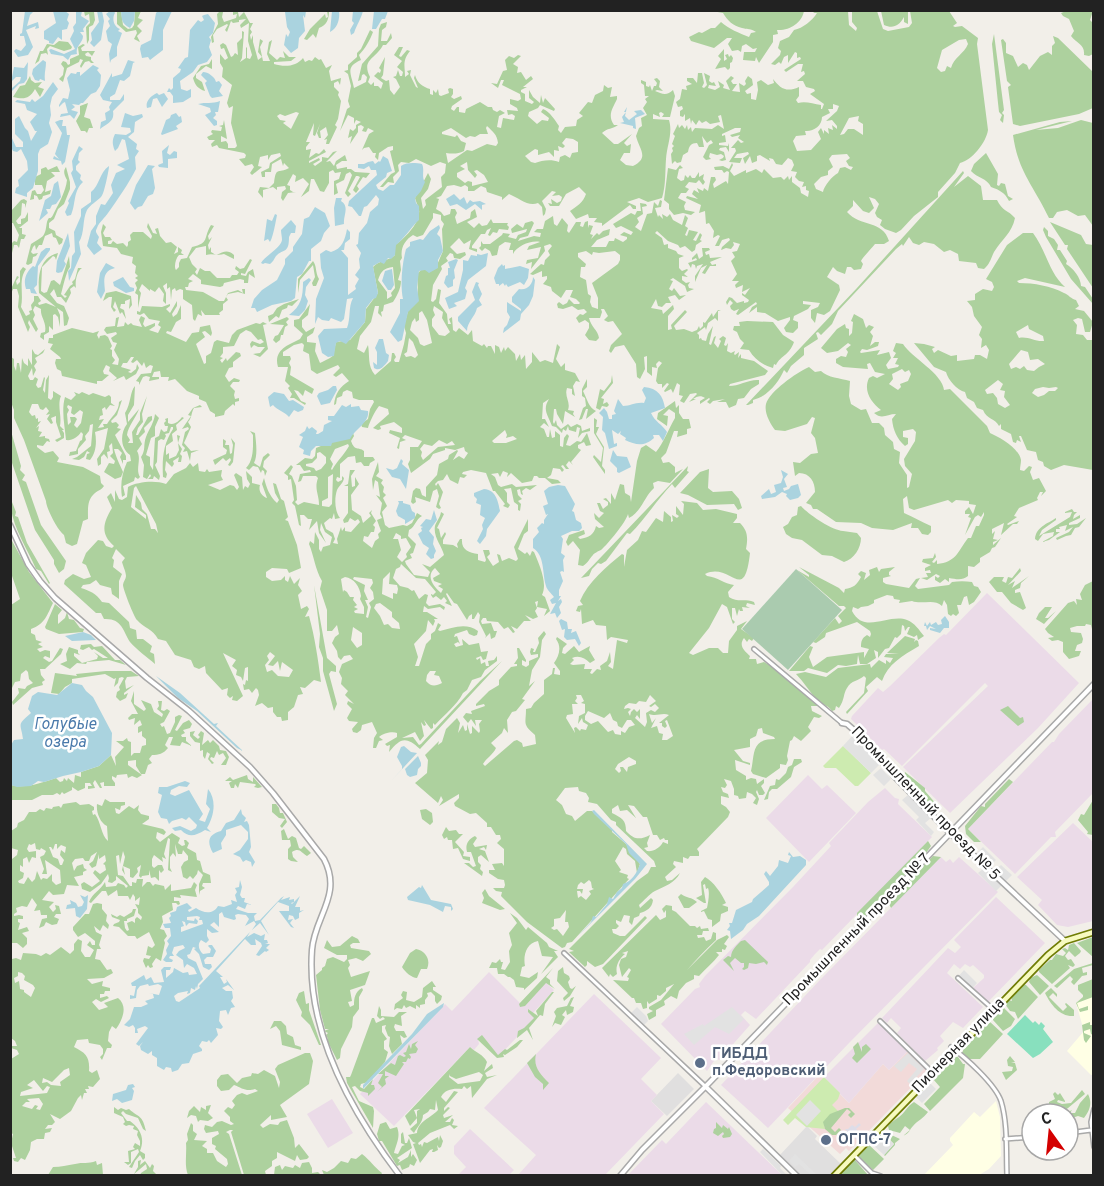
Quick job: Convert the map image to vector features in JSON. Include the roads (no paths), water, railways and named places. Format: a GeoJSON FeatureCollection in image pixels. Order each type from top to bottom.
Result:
{"type":"FeatureCollection","features":[{"type":"Feature","properties":{"kind":"main road","name":"Пионерная улица"},"geometry":{"type":"LineString","coordinates":[[834,1176],[933,1073],[953,1048],[1048,955],[1065,941],[1094,932]]}},
{"type":"Feature","properties":{"kind":"street"},"geometry":{"type":"LineString","coordinates":[[10,525],[28,564],[55,598],[147,678],[189,711],[250,767],[324,859],[330,871],[330,892],[312,950],[313,996],[319,1025],[326,1048],[354,1105],[382,1152],[400,1176]]}},
{"type":"Feature","properties":{"kind":"street","name":"Промышленный проезд № 5"},"geometry":{"type":"LineString","coordinates":[[754,649],[842,723],[855,731],[894,776],[950,833],[1065,941]]}},
{"type":"Feature","properties":{"kind":"street","name":"Промышленный проезд № 7"},"geometry":{"type":"LineString","coordinates":[[620,1176],[642,1150],[1094,684]]}},
{"type":"Feature","properties":{"kind":"street"},"geometry":{"type":"LineString","coordinates":[[564,952],[706,1086],[797,1176]]}},
{"type":"Feature","properties":{"kind":"street"},"geometry":{"type":"LineString","coordinates":[[958,978],[994,1010]]}},
{"type":"Feature","properties":{"kind":"street"},"geometry":{"type":"LineString","coordinates":[[880,1021],[933,1073]]}},
{"type":"Feature","properties":{"kind":"street"},"geometry":{"type":"LineString","coordinates":[[953,1048],[997,1092],[1002,1106],[1007,1176]]}},
{"type":"Feature","properties":{"kind":"street"},"geometry":{"type":"LineString","coordinates":[[1094,1109],[1091,1117],[1094,1147]]}},
{"type":"Feature","properties":{"kind":"street"},"geometry":{"type":"LineString","coordinates":[[1005,1139],[1020,1138]]}},
{"type":"Feature","properties":{"kind":"street"},"geometry":{"type":"LineString","coordinates":[[854,1155],[872,1173],[880,1176]]}},
{"type":"Feature","properties":{"kind":"water"},"geometry":{"type":"Polygon","coordinates":[[[25,11],[33,12],[27,26],[38,22],[39,28],[35,29],[36,26],[26,30],[33,47],[28,55],[18,57],[14,51],[16,49],[21,51],[26,45],[24,36],[20,36],[25,11]]]}},
{"type":"Feature","properties":{"kind":"water"},"geometry":{"type":"Polygon","coordinates":[[[53,11],[65,11],[69,14],[67,20],[69,23],[67,29],[62,30],[62,40],[58,37],[53,44],[44,39],[44,31],[56,23],[53,11]]]}},
{"type":"Feature","properties":{"kind":"water"},"geometry":{"type":"Polygon","coordinates":[[[76,11],[82,11],[81,16],[89,21],[83,29],[84,32],[80,32],[83,36],[77,54],[71,55],[68,60],[63,56],[51,54],[49,50],[51,49],[64,54],[75,49],[70,39],[76,23],[76,11]]]}},
{"type":"Feature","properties":{"kind":"water"},"geometry":{"type":"Polygon","coordinates":[[[97,11],[102,11],[104,21],[101,40],[94,47],[90,43],[91,33],[99,22],[97,11]]]}},
{"type":"Feature","properties":{"kind":"water"},"geometry":{"type":"Polygon","coordinates":[[[114,11],[114,22],[120,29],[118,31],[122,33],[117,47],[117,56],[110,63],[109,54],[112,44],[108,41],[106,31],[110,26],[108,21],[110,19],[106,14],[114,11]]]}},
{"type":"Feature","properties":{"kind":"water"},"geometry":{"type":"Polygon","coordinates":[[[121,11],[135,11],[134,21],[130,28],[122,21],[121,11]]]}},
{"type":"Feature","properties":{"kind":"water"},"geometry":{"type":"Polygon","coordinates":[[[158,11],[172,11],[163,30],[163,50],[150,60],[148,57],[142,58],[141,45],[151,40],[158,11]]]}},
{"type":"Feature","properties":{"kind":"water"},"geometry":{"type":"Polygon","coordinates":[[[283,11],[306,11],[305,18],[303,15],[305,31],[299,38],[298,48],[291,53],[284,45],[286,34],[288,37],[290,32],[283,11]]]}},
{"type":"Feature","properties":{"kind":"water"},"geometry":{"type":"Polygon","coordinates":[[[332,11],[339,11],[339,17],[337,25],[330,32],[332,11]]]}},
{"type":"Feature","properties":{"kind":"water"},"geometry":{"type":"Polygon","coordinates":[[[353,11],[363,11],[351,35],[350,30],[354,23],[352,21],[353,11]]]}},
{"type":"Feature","properties":{"kind":"water"},"geometry":{"type":"Polygon","coordinates":[[[374,11],[388,11],[385,19],[382,19],[376,29],[372,29],[374,11]]]}},
{"type":"Feature","properties":{"kind":"water"},"geometry":{"type":"Polygon","coordinates":[[[208,14],[215,23],[213,33],[209,37],[212,55],[207,62],[198,65],[193,72],[180,81],[181,89],[187,91],[191,89],[191,97],[183,102],[173,103],[173,96],[167,92],[169,88],[171,90],[173,88],[173,78],[180,72],[181,69],[178,68],[188,57],[190,30],[198,20],[201,22],[204,20],[202,16],[208,14]]]}},
{"type":"Feature","properties":{"kind":"water"},"geometry":{"type":"Polygon","coordinates":[[[43,60],[46,62],[45,81],[35,80],[32,74],[33,69],[43,60]]]}},
{"type":"Feature","properties":{"kind":"water"},"geometry":{"type":"Polygon","coordinates":[[[128,60],[135,62],[130,76],[124,81],[120,80],[115,94],[110,97],[110,100],[120,100],[124,94],[124,100],[113,111],[112,120],[100,129],[101,122],[106,120],[105,113],[110,110],[112,102],[103,100],[100,95],[112,73],[112,77],[122,74],[128,60]]]}},
{"type":"Feature","properties":{"kind":"water"},"geometry":{"type":"Polygon","coordinates":[[[28,62],[27,79],[11,92],[21,77],[16,77],[11,82],[14,67],[24,68],[28,62]]]}},
{"type":"Feature","properties":{"kind":"water"},"geometry":{"type":"Polygon","coordinates":[[[93,65],[99,68],[97,70],[101,75],[100,86],[83,103],[72,104],[75,107],[71,110],[78,112],[74,119],[70,115],[60,117],[61,114],[68,113],[65,102],[59,107],[63,98],[68,99],[70,90],[67,78],[71,73],[76,74],[77,72],[80,72],[80,76],[93,65]]]}},
{"type":"Feature","properties":{"kind":"water"},"geometry":{"type":"Polygon","coordinates":[[[203,72],[211,75],[216,82],[219,81],[222,85],[219,91],[223,96],[212,98],[210,96],[205,83],[207,81],[201,75],[203,72]]]}},
{"type":"Feature","properties":{"kind":"water"},"geometry":{"type":"Polygon","coordinates":[[[53,82],[58,89],[52,97],[50,106],[49,123],[52,132],[48,144],[40,149],[38,154],[38,171],[33,188],[27,193],[27,197],[15,193],[19,186],[18,180],[28,170],[27,161],[21,149],[17,152],[11,147],[11,136],[16,147],[23,147],[23,142],[15,134],[15,119],[19,116],[31,141],[37,131],[30,122],[37,114],[27,110],[25,104],[15,102],[17,100],[30,102],[32,99],[35,102],[43,96],[53,82]]]}},
{"type":"Feature","properties":{"kind":"water"},"geometry":{"type":"Polygon","coordinates":[[[157,93],[159,95],[164,93],[168,99],[162,107],[157,98],[153,99],[151,107],[147,108],[149,99],[157,93]]]}},
{"type":"Feature","properties":{"kind":"water"},"geometry":{"type":"Polygon","coordinates":[[[220,101],[218,112],[215,112],[216,115],[213,118],[217,121],[217,125],[214,126],[205,115],[211,112],[210,108],[198,104],[220,101]]]}},
{"type":"Feature","properties":{"kind":"water"},"geometry":{"type":"Polygon","coordinates":[[[641,110],[645,114],[635,118],[636,129],[620,123],[624,122],[622,117],[626,112],[625,116],[629,120],[637,114],[634,111],[641,110]]]}},
{"type":"Feature","properties":{"kind":"water"},"geometry":{"type":"Polygon","coordinates":[[[125,113],[133,116],[142,114],[143,117],[135,122],[134,132],[128,137],[137,144],[136,149],[139,151],[135,157],[136,169],[98,226],[97,243],[102,249],[94,255],[87,246],[91,231],[96,224],[96,216],[101,204],[105,205],[113,193],[111,185],[116,173],[125,169],[117,165],[129,159],[125,140],[122,139],[115,151],[113,144],[115,134],[126,135],[131,132],[130,128],[121,127],[125,113]]]}},
{"type":"Feature","properties":{"kind":"water"},"geometry":{"type":"Polygon","coordinates":[[[176,113],[179,117],[181,116],[182,122],[176,126],[178,129],[162,135],[166,120],[176,113]]]}},
{"type":"Feature","properties":{"kind":"water"},"geometry":{"type":"Polygon","coordinates":[[[63,120],[62,126],[66,126],[67,135],[70,135],[65,162],[62,165],[61,161],[53,159],[54,156],[59,159],[55,154],[62,133],[55,122],[63,120]]]}},
{"type":"Feature","properties":{"kind":"water"},"geometry":{"type":"Polygon","coordinates":[[[169,145],[167,153],[170,155],[174,151],[177,152],[177,158],[168,159],[168,168],[159,167],[158,165],[163,163],[162,151],[169,145]]]}},
{"type":"Feature","properties":{"kind":"water"},"geometry":{"type":"Polygon","coordinates":[[[79,146],[83,149],[79,153],[80,162],[76,170],[83,182],[78,189],[71,215],[67,216],[65,212],[68,201],[76,187],[71,173],[72,161],[79,146]]]}},
{"type":"Feature","properties":{"kind":"water"},"geometry":{"type":"Polygon","coordinates":[[[383,156],[388,159],[392,171],[376,185],[383,191],[390,185],[394,185],[401,175],[401,166],[409,163],[422,164],[425,182],[415,198],[419,206],[419,220],[396,245],[395,255],[391,259],[388,258],[384,264],[380,262],[373,266],[378,293],[366,308],[365,322],[346,344],[340,341],[336,343],[334,356],[328,357],[322,353],[318,336],[324,329],[347,328],[353,298],[347,299],[344,319],[341,322],[331,318],[329,321],[322,320],[318,317],[315,324],[316,299],[324,278],[320,254],[326,250],[331,252],[338,249],[347,229],[350,232],[350,239],[345,243],[344,250],[341,250],[348,258],[348,295],[356,289],[355,286],[359,279],[355,275],[360,268],[361,253],[356,245],[359,233],[367,223],[370,212],[378,205],[379,199],[376,195],[364,207],[361,216],[348,206],[349,201],[377,175],[376,170],[371,170],[369,166],[364,169],[358,168],[358,164],[373,161],[375,164],[380,162],[383,156]]]}},
{"type":"Feature","properties":{"kind":"water"},"geometry":{"type":"Polygon","coordinates":[[[148,165],[155,166],[152,169],[155,188],[153,194],[148,196],[142,206],[135,210],[130,203],[136,185],[148,165]]]}},
{"type":"Feature","properties":{"kind":"water"},"geometry":{"type":"Polygon","coordinates":[[[109,166],[102,195],[85,214],[79,242],[81,254],[69,281],[68,271],[75,252],[74,232],[81,216],[81,209],[91,202],[91,192],[109,166]]]}},
{"type":"Feature","properties":{"kind":"water"},"geometry":{"type":"Polygon","coordinates":[[[58,181],[61,197],[50,209],[46,209],[48,213],[39,221],[45,200],[51,196],[54,184],[58,181]]]}},
{"type":"Feature","properties":{"kind":"water"},"geometry":{"type":"Polygon","coordinates":[[[454,194],[460,200],[464,197],[467,204],[470,200],[486,204],[482,205],[482,210],[475,204],[466,210],[457,204],[450,206],[446,199],[454,194]]]}},
{"type":"Feature","properties":{"kind":"water"},"geometry":{"type":"Polygon","coordinates":[[[336,198],[342,198],[341,201],[346,209],[344,224],[335,226],[334,208],[336,198]]]}},
{"type":"Feature","properties":{"kind":"water"},"geometry":{"type":"Polygon","coordinates":[[[315,207],[325,213],[330,226],[321,241],[311,249],[311,261],[297,277],[295,298],[257,312],[255,308],[251,308],[254,299],[262,290],[277,280],[285,259],[293,251],[293,247],[302,234],[304,219],[309,217],[315,207]]]}},
{"type":"Feature","properties":{"kind":"water"},"geometry":{"type":"Polygon","coordinates":[[[275,214],[277,215],[271,240],[270,242],[268,239],[264,241],[267,219],[272,221],[275,214]]]}},
{"type":"Feature","properties":{"kind":"water"},"geometry":{"type":"Polygon","coordinates":[[[291,220],[296,226],[295,233],[291,233],[287,248],[270,264],[261,263],[281,243],[281,230],[291,220]]]}},
{"type":"Feature","properties":{"kind":"water"},"geometry":{"type":"Polygon","coordinates":[[[439,225],[437,234],[440,237],[443,251],[438,260],[438,268],[429,273],[425,270],[419,271],[417,287],[419,301],[408,312],[402,340],[398,342],[390,332],[400,313],[400,299],[403,299],[402,274],[406,249],[410,246],[410,242],[423,240],[439,225]]]}},
{"type":"Feature","properties":{"kind":"water"},"geometry":{"type":"Polygon","coordinates":[[[68,233],[70,246],[64,261],[66,264],[62,272],[58,273],[56,272],[57,261],[68,233]]]}},
{"type":"Feature","properties":{"kind":"water"},"geometry":{"type":"Polygon","coordinates":[[[46,248],[50,250],[38,266],[37,285],[34,288],[37,294],[31,293],[30,289],[26,289],[26,276],[33,266],[35,267],[41,252],[46,248]]]}},
{"type":"Feature","properties":{"kind":"water"},"geometry":{"type":"Polygon","coordinates":[[[488,253],[486,266],[468,280],[465,299],[454,303],[457,306],[449,309],[445,298],[458,292],[463,260],[468,261],[471,255],[488,253]]]}},
{"type":"Feature","properties":{"kind":"water"},"geometry":{"type":"Polygon","coordinates":[[[458,260],[454,270],[453,286],[448,288],[444,283],[448,275],[448,268],[450,268],[448,262],[458,260]]]}},
{"type":"Feature","properties":{"kind":"water"},"geometry":{"type":"Polygon","coordinates":[[[106,263],[115,268],[106,274],[105,291],[101,299],[97,292],[100,273],[106,263]]]}},
{"type":"Feature","properties":{"kind":"water"},"geometry":{"type":"Polygon","coordinates":[[[502,264],[505,265],[505,269],[520,266],[529,269],[524,285],[520,282],[508,287],[503,283],[499,286],[496,284],[494,278],[502,264]]]}},
{"type":"Feature","properties":{"kind":"water"},"geometry":{"type":"Polygon","coordinates":[[[392,269],[394,285],[391,290],[388,290],[382,281],[385,271],[392,269]]]}},
{"type":"Feature","properties":{"kind":"water"},"geometry":{"type":"Polygon","coordinates":[[[123,277],[130,287],[134,288],[134,291],[126,293],[114,286],[113,282],[123,277]]]}},
{"type":"Feature","properties":{"kind":"water"},"geometry":{"type":"Polygon","coordinates":[[[533,277],[535,280],[533,296],[529,305],[521,314],[520,320],[503,333],[510,317],[507,312],[507,302],[521,311],[512,302],[512,297],[519,289],[529,286],[533,277]]]}},
{"type":"Feature","properties":{"kind":"water"},"geometry":{"type":"Polygon","coordinates":[[[309,278],[311,280],[306,287],[305,295],[308,301],[305,310],[299,316],[289,315],[299,305],[303,282],[309,278]]]}},
{"type":"Feature","properties":{"kind":"water"},"geometry":{"type":"Polygon","coordinates":[[[476,282],[479,283],[482,294],[479,300],[482,305],[477,308],[467,331],[458,321],[458,317],[475,300],[472,292],[476,282]]]}},
{"type":"Feature","properties":{"kind":"water"},"geometry":{"type":"Polygon","coordinates":[[[379,339],[383,339],[386,353],[389,355],[388,361],[378,369],[374,368],[373,362],[377,365],[375,348],[379,339]]]}},
{"type":"Feature","properties":{"kind":"water"},"geometry":{"type":"Polygon","coordinates":[[[336,386],[337,390],[330,403],[321,405],[317,396],[336,386]]]}},
{"type":"Feature","properties":{"kind":"water"},"geometry":{"type":"Polygon","coordinates":[[[644,387],[659,393],[663,400],[665,408],[651,413],[667,432],[663,441],[659,435],[653,435],[654,438],[647,443],[636,444],[625,440],[626,438],[620,434],[621,431],[618,434],[612,430],[614,444],[617,443],[617,446],[609,449],[602,430],[603,417],[599,413],[604,408],[609,419],[612,419],[612,415],[616,414],[614,411],[618,399],[623,406],[644,403],[646,398],[642,390],[644,387]]]}},
{"type":"Feature","properties":{"kind":"water"},"geometry":{"type":"Polygon","coordinates":[[[274,392],[284,394],[289,401],[293,400],[304,407],[303,410],[298,412],[294,410],[289,417],[273,405],[270,407],[268,397],[274,392]]]}},
{"type":"Feature","properties":{"kind":"water"},"geometry":{"type":"Polygon","coordinates":[[[351,404],[351,407],[359,406],[361,410],[368,411],[368,415],[350,439],[332,443],[331,446],[316,446],[310,456],[303,454],[304,450],[299,447],[303,437],[299,435],[305,431],[307,426],[309,429],[312,427],[318,434],[323,431],[324,425],[332,421],[328,420],[328,416],[334,416],[342,405],[346,407],[351,404]]]}},
{"type":"Feature","properties":{"kind":"water"},"geometry":{"type":"Polygon","coordinates":[[[613,450],[617,456],[627,457],[631,467],[617,472],[617,468],[610,461],[613,450]]]}},
{"type":"Feature","properties":{"kind":"water"},"geometry":{"type":"Polygon","coordinates":[[[401,459],[402,464],[409,470],[406,489],[400,479],[392,477],[386,468],[393,470],[397,468],[401,459]]]}},
{"type":"Feature","properties":{"kind":"water"},"geometry":{"type":"Polygon","coordinates":[[[781,470],[788,474],[784,479],[787,487],[783,488],[784,491],[798,484],[801,495],[790,500],[787,494],[782,492],[775,497],[762,499],[761,496],[769,489],[771,494],[776,492],[774,485],[781,483],[783,477],[781,470]]]}},
{"type":"Feature","properties":{"kind":"water"},"geometry":{"type":"Polygon","coordinates":[[[558,485],[565,486],[575,504],[572,511],[582,528],[561,536],[563,539],[561,553],[565,556],[564,572],[560,572],[563,581],[558,601],[561,599],[562,602],[559,607],[561,613],[557,618],[555,613],[550,614],[556,603],[552,604],[550,600],[554,597],[547,587],[540,555],[533,548],[533,539],[539,532],[537,528],[542,523],[544,524],[548,514],[546,515],[543,506],[548,504],[544,491],[558,485]]]}},
{"type":"Feature","properties":{"kind":"water"},"geometry":{"type":"Polygon","coordinates":[[[484,489],[494,494],[500,511],[480,544],[477,541],[485,518],[480,515],[481,505],[476,503],[474,493],[484,489]]]}},
{"type":"Feature","properties":{"kind":"water"},"geometry":{"type":"Polygon","coordinates":[[[398,501],[410,505],[415,513],[415,518],[405,524],[405,520],[398,516],[396,511],[398,501]]]}},
{"type":"Feature","properties":{"kind":"water"},"geometry":{"type":"Polygon","coordinates":[[[434,510],[437,520],[429,531],[434,537],[433,544],[436,551],[434,558],[431,559],[426,554],[429,548],[423,544],[418,534],[422,531],[423,527],[420,526],[426,519],[431,520],[434,510]]]}},
{"type":"Feature","properties":{"kind":"water"},"geometry":{"type":"Polygon","coordinates":[[[945,616],[949,622],[949,628],[944,628],[940,633],[930,630],[930,628],[936,629],[930,626],[927,630],[924,626],[925,622],[927,626],[930,622],[931,625],[936,622],[938,625],[942,624],[941,620],[945,616]]]}},
{"type":"Feature","properties":{"kind":"water"},"geometry":{"type":"Polygon","coordinates":[[[561,619],[567,622],[568,629],[572,629],[571,633],[576,631],[581,643],[579,646],[575,639],[567,640],[564,637],[565,629],[562,630],[559,621],[561,619]]]}},
{"type":"Feature","properties":{"kind":"water"},"geometry":{"type":"Polygon","coordinates":[[[83,632],[96,640],[72,641],[65,636],[83,632]]]}},
{"type":"Feature","properties":{"kind":"water"},"geometry":{"type":"Polygon","coordinates":[[[509,654],[391,781],[402,769],[397,757],[401,747],[404,746],[411,752],[417,753],[509,654]]]}},
{"type":"Feature","properties":{"kind":"water"},"geometry":{"type":"Polygon","coordinates":[[[156,676],[180,693],[214,724],[218,723],[216,726],[243,751],[197,711],[178,698],[156,676]]]}},
{"type":"Feature","properties":{"kind":"water","name":"Голубые озера"},"geometry":{"type":"Polygon","coordinates":[[[72,683],[82,685],[93,697],[112,733],[111,755],[99,766],[81,772],[44,782],[38,781],[31,786],[11,785],[11,745],[14,740],[23,739],[21,725],[31,713],[28,709],[32,696],[38,692],[57,695],[72,683]]]}},
{"type":"Feature","properties":{"kind":"water"},"geometry":{"type":"Polygon","coordinates":[[[418,756],[421,766],[417,775],[410,777],[405,769],[418,756]]]}},
{"type":"Feature","properties":{"kind":"water"},"geometry":{"type":"Polygon","coordinates":[[[185,781],[190,783],[187,787],[179,786],[171,790],[170,794],[175,796],[189,790],[203,814],[199,820],[205,822],[210,809],[206,804],[208,789],[213,798],[213,813],[207,828],[211,832],[205,830],[189,835],[172,828],[180,826],[191,831],[196,828],[197,825],[189,817],[186,820],[182,818],[172,821],[169,824],[167,819],[161,818],[158,812],[162,795],[158,793],[159,787],[185,781]]]}},
{"type":"Feature","properties":{"kind":"water"},"geometry":{"type":"Polygon","coordinates":[[[241,809],[246,818],[244,822],[247,821],[249,825],[251,847],[249,852],[255,862],[252,867],[251,862],[246,860],[243,862],[240,857],[233,854],[240,850],[248,839],[248,832],[241,825],[226,830],[221,843],[222,849],[213,853],[209,842],[211,836],[221,831],[226,823],[234,820],[241,809]]]}},
{"type":"Feature","properties":{"kind":"water"},"geometry":{"type":"Polygon","coordinates":[[[594,810],[647,864],[578,936],[591,922],[593,916],[596,917],[607,904],[609,897],[613,899],[623,884],[634,876],[640,864],[629,853],[626,844],[594,814],[592,811],[594,810]]]}},
{"type":"Feature","properties":{"kind":"water"},"geometry":{"type":"Polygon","coordinates":[[[789,852],[793,857],[800,856],[806,860],[806,865],[759,916],[731,939],[730,931],[727,930],[736,910],[752,902],[769,885],[764,874],[766,871],[770,876],[778,866],[779,860],[788,863],[791,856],[788,855],[789,852]]]}},
{"type":"Feature","properties":{"kind":"water"},"geometry":{"type":"Polygon","coordinates":[[[240,880],[242,887],[240,895],[245,898],[244,902],[252,905],[247,904],[245,909],[238,906],[236,909],[257,913],[254,916],[255,921],[260,920],[281,898],[284,896],[281,900],[290,897],[289,900],[294,899],[294,902],[300,896],[295,907],[300,907],[300,911],[304,910],[295,920],[289,915],[288,920],[293,919],[290,923],[294,928],[279,911],[289,911],[289,906],[278,902],[261,921],[269,935],[260,923],[252,930],[256,924],[254,921],[245,926],[249,919],[246,915],[235,915],[234,920],[224,917],[222,912],[219,914],[219,927],[214,922],[210,925],[219,932],[212,933],[207,929],[209,940],[206,943],[201,940],[199,944],[203,954],[210,953],[209,945],[212,945],[216,951],[213,957],[207,957],[204,960],[205,964],[211,964],[212,967],[209,970],[203,967],[199,954],[194,949],[196,948],[193,947],[187,955],[196,962],[203,979],[197,989],[196,986],[195,990],[191,988],[190,993],[187,994],[188,991],[174,996],[176,1001],[179,1002],[200,988],[199,986],[250,932],[247,937],[254,933],[261,936],[265,934],[264,940],[268,943],[265,944],[270,944],[266,948],[269,950],[259,956],[256,955],[262,946],[261,943],[255,939],[256,945],[251,945],[245,939],[216,971],[223,977],[220,977],[224,984],[227,982],[226,979],[234,990],[228,985],[222,988],[232,991],[231,1001],[235,1007],[231,1008],[228,1015],[226,1010],[220,1011],[219,1021],[223,1027],[216,1028],[218,1035],[211,1043],[209,1040],[202,1041],[199,1046],[202,1051],[193,1054],[189,1063],[182,1064],[178,1070],[172,1072],[171,1068],[166,1067],[164,1070],[157,1066],[157,1058],[152,1055],[152,1051],[148,1054],[141,1050],[140,1046],[143,1042],[139,1046],[136,1044],[148,1028],[145,1026],[137,1029],[138,1033],[135,1033],[133,1025],[129,1027],[124,1025],[130,1019],[134,1007],[148,1004],[145,1001],[154,998],[153,994],[149,993],[159,995],[162,986],[158,984],[149,986],[148,984],[140,986],[136,998],[130,999],[130,995],[134,996],[136,986],[132,986],[131,983],[144,975],[146,980],[151,977],[154,983],[164,982],[161,970],[164,967],[171,967],[170,970],[166,970],[166,978],[174,968],[183,973],[188,972],[189,975],[197,974],[194,968],[187,964],[184,968],[183,960],[176,955],[185,948],[183,945],[174,947],[172,953],[174,956],[169,958],[173,960],[172,962],[163,960],[167,954],[169,944],[167,941],[171,936],[170,928],[165,928],[163,924],[171,923],[170,913],[187,903],[192,908],[188,910],[189,912],[196,908],[208,912],[218,906],[224,907],[232,904],[231,900],[237,902],[235,888],[239,887],[240,880]],[[187,917],[187,920],[194,921],[195,918],[198,921],[197,924],[189,923],[186,926],[182,921],[184,926],[181,927],[181,932],[203,924],[202,920],[199,920],[200,917],[187,917]]]}},
{"type":"Feature","properties":{"kind":"water"},"geometry":{"type":"Polygon","coordinates":[[[422,885],[431,900],[451,904],[453,909],[451,911],[451,907],[445,906],[443,912],[430,905],[408,900],[407,897],[422,885]]]}},
{"type":"Feature","properties":{"kind":"water"},"geometry":{"type":"Polygon","coordinates":[[[80,895],[85,897],[88,895],[87,909],[80,918],[76,916],[75,908],[66,909],[67,905],[71,904],[70,900],[78,907],[82,906],[84,902],[80,895]]]}},
{"type":"Feature","properties":{"kind":"water"},"geometry":{"type":"Polygon","coordinates":[[[444,1003],[443,1007],[363,1089],[363,1085],[412,1034],[427,1014],[444,1003]]]}},
{"type":"Feature","properties":{"kind":"water"},"geometry":{"type":"Polygon","coordinates":[[[133,1084],[135,1087],[132,1088],[134,1091],[132,1100],[122,1103],[117,1099],[112,1101],[113,1094],[126,1090],[128,1085],[133,1084]]]}},
{"type":"Feature","properties":{"kind":"place","name":"ГИБДД п.Федоровский"},"geometry":{"type":"Point","coordinates":[700,1063]}},
{"type":"Feature","properties":{"kind":"place","name":"ОГПС-7"},"geometry":{"type":"Point","coordinates":[826,1140]}}]}
